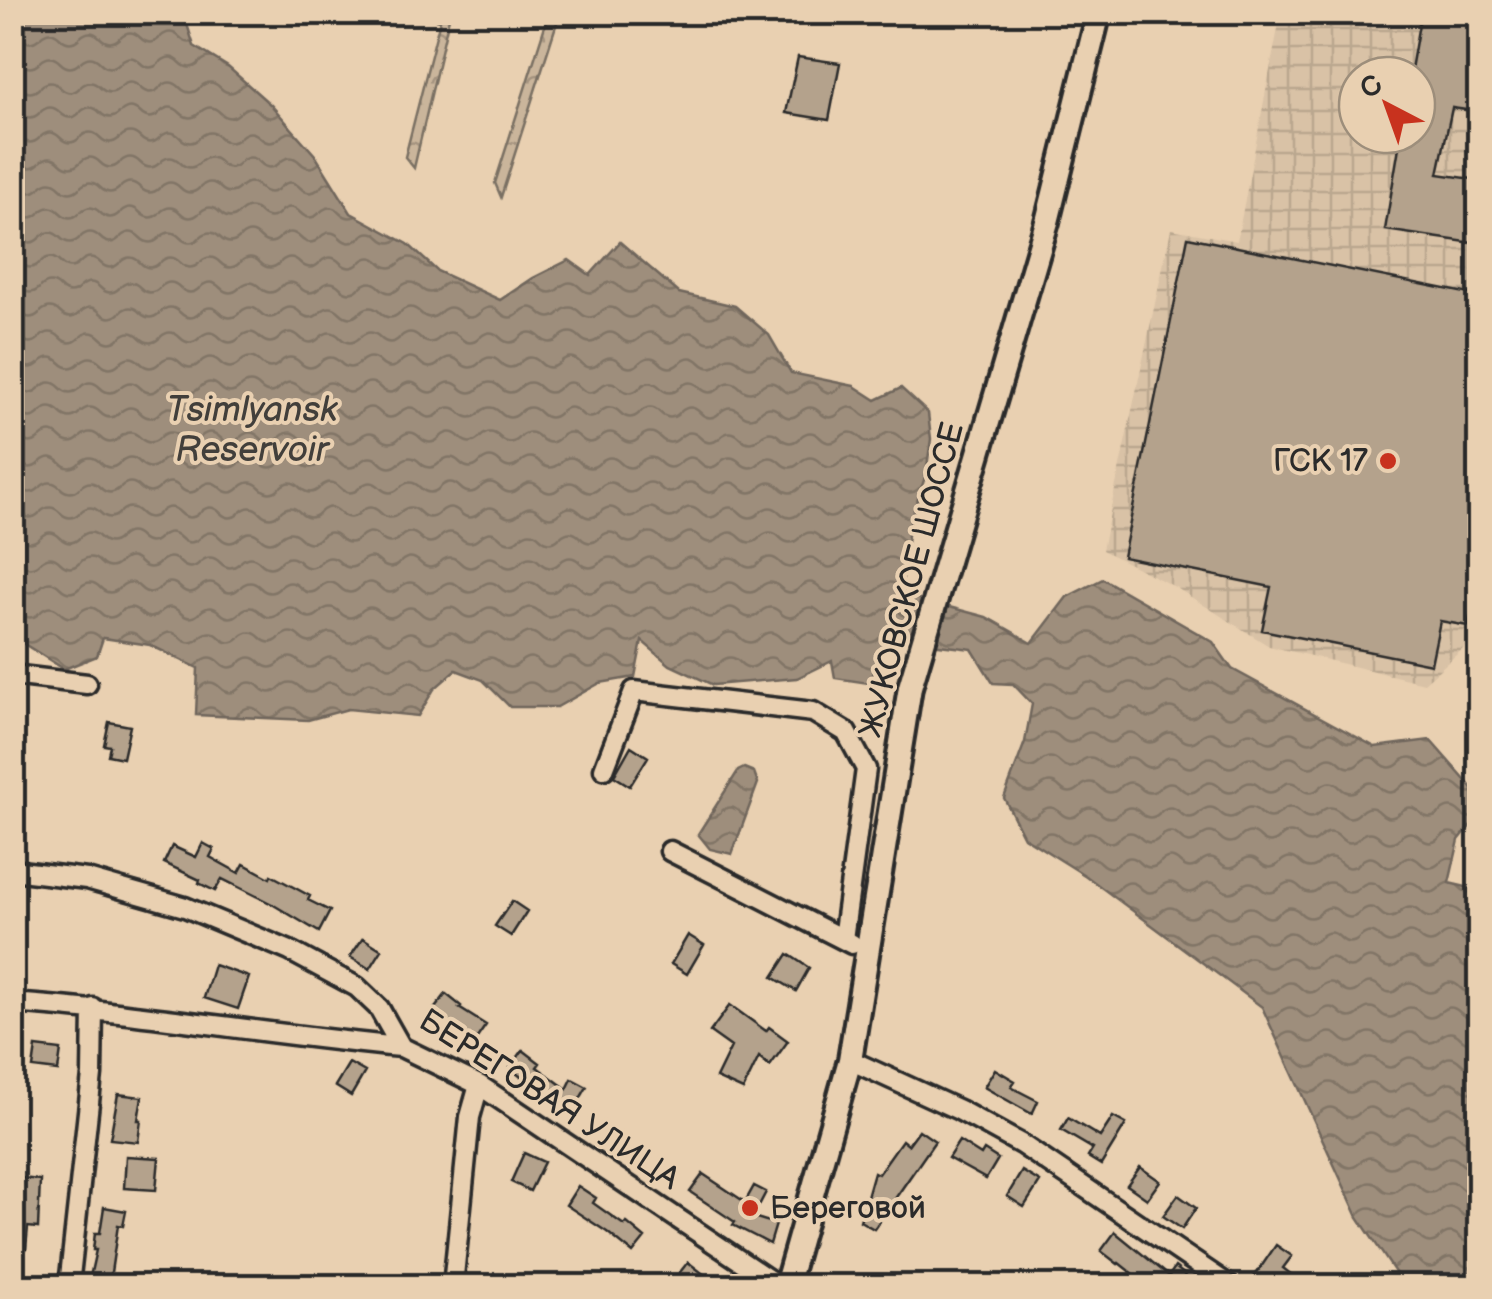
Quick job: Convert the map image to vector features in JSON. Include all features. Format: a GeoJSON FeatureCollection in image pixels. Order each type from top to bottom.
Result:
{"type":"FeatureCollection","features":[{"type":"Feature","properties":{"kind":"main road","name":"ЖУКОВСКОЕ ШОССЕ"},"geometry":{"type":"LineString","coordinates":[[786,1286],[850,1060],[910,687],[1047,222],[1098,12]]}},
{"type":"Feature","properties":{"kind":"street"},"geometry":{"type":"LineString","coordinates":[[12,675],[87,684]]}},
{"type":"Feature","properties":{"kind":"street"},"geometry":{"type":"LineString","coordinates":[[604,769],[634,691],[812,712],[846,732],[866,769],[842,939]]}},
{"type":"Feature","properties":{"kind":"street"},"geometry":{"type":"LineString","coordinates":[[670,851],[866,951]]}},
{"type":"Feature","properties":{"kind":"street","name":"БЕРЕГОВАЯ УЛИЦА"},"geometry":{"type":"LineString","coordinates":[[12,870],[87,878],[185,907],[290,951],[357,987],[379,1008],[400,1046],[478,1086],[778,1286]]}},
{"type":"Feature","properties":{"kind":"street"},"geometry":{"type":"LineString","coordinates":[[12,1003],[93,1008],[400,1046]]}},
{"type":"Feature","properties":{"kind":"street"},"geometry":{"type":"LineString","coordinates":[[69,1286],[92,1074],[93,1008]]}},
{"type":"Feature","properties":{"kind":"street"},"geometry":{"type":"LineString","coordinates":[[850,1060],[1021,1144],[1230,1286]]}},
{"type":"Feature","properties":{"kind":"street"},"geometry":{"type":"LineString","coordinates":[[453,1286],[470,1117],[478,1086]]}},
{"type":"Feature","properties":{"kind":"shaded area","name":"ГСК 17"},"geometry":{"type":"Polygon","coordinates":[[[1281,13],[1479,13],[1479,635],[1424,683],[1269,646],[1175,587],[1102,550],[1171,229],[1237,241],[1281,13]]]}},
{"type":"Feature","properties":{"kind":"green space"},"geometry":{"type":"Polygon","coordinates":[[[410,13],[450,13],[414,168],[405,157],[440,20],[410,13]]]}},
{"type":"Feature","properties":{"kind":"green space"},"geometry":{"type":"Polygon","coordinates":[[[549,13],[559,16],[501,197],[495,183],[549,13]]]}},
{"type":"Feature","properties":{"kind":"water","name":"Tsimlyansk Reservoir"},"geometry":{"type":"Polygon","coordinates":[[[13,13],[175,13],[186,21],[194,46],[228,67],[271,105],[315,155],[351,213],[408,244],[437,271],[500,300],[569,260],[590,275],[620,242],[679,293],[735,306],[769,335],[791,373],[854,386],[876,400],[901,388],[928,413],[931,439],[926,474],[909,526],[902,585],[912,597],[986,617],[1032,643],[1067,597],[1103,579],[1213,642],[1232,669],[1375,747],[1430,740],[1479,796],[1479,815],[1459,840],[1449,883],[1479,890],[1479,1286],[1404,1286],[1358,1217],[1262,1007],[1086,876],[1024,837],[1004,798],[1025,742],[1032,704],[1013,684],[993,683],[972,649],[889,639],[868,683],[835,678],[832,661],[797,678],[713,685],[670,665],[642,641],[635,677],[600,683],[557,707],[510,707],[483,680],[456,670],[434,689],[418,716],[348,709],[308,720],[196,715],[198,668],[150,645],[103,638],[97,656],[64,669],[13,637],[13,13]]]}},
{"type":"Feature","properties":{"kind":"water"},"geometry":{"type":"Polygon","coordinates":[[[744,768],[754,772],[758,783],[732,854],[710,849],[698,834],[738,771],[744,768]]]}},
{"type":"Feature","properties":{"kind":"building"},"geometry":{"type":"Polygon","coordinates":[[[1421,12],[1480,12],[1480,112],[1452,108],[1438,174],[1480,180],[1480,244],[1385,230],[1398,155],[1437,155],[1437,55],[1413,55],[1421,12]]]}},
{"type":"Feature","properties":{"kind":"building"},"geometry":{"type":"Polygon","coordinates":[[[798,57],[840,63],[829,120],[786,113],[798,57]]]}},
{"type":"Feature","properties":{"kind":"building","name":"ГСК 17"},"geometry":{"type":"Polygon","coordinates":[[[1188,237],[1480,296],[1480,568],[1468,626],[1440,621],[1431,664],[1262,630],[1271,587],[1123,557],[1188,237]]]}},
{"type":"Feature","properties":{"kind":"building"},"geometry":{"type":"Polygon","coordinates":[[[109,722],[130,726],[123,758],[108,755],[110,746],[104,745],[109,722]]]}},
{"type":"Feature","properties":{"kind":"building"},"geometry":{"type":"Polygon","coordinates":[[[631,746],[648,757],[630,786],[614,776],[631,746]]]}},
{"type":"Feature","properties":{"kind":"building"},"geometry":{"type":"Polygon","coordinates":[[[203,843],[214,849],[210,857],[239,873],[244,864],[270,878],[271,875],[330,911],[319,932],[222,879],[215,891],[164,863],[172,846],[196,857],[203,843]]]}},
{"type":"Feature","properties":{"kind":"building"},"geometry":{"type":"Polygon","coordinates":[[[512,901],[527,911],[511,936],[495,926],[512,901]]]}},
{"type":"Feature","properties":{"kind":"building"},"geometry":{"type":"Polygon","coordinates":[[[688,935],[704,945],[687,974],[671,964],[688,935]]]}},
{"type":"Feature","properties":{"kind":"building"},"geometry":{"type":"Polygon","coordinates":[[[363,938],[382,950],[370,969],[350,957],[363,938]]]}},
{"type":"Feature","properties":{"kind":"building"},"geometry":{"type":"Polygon","coordinates":[[[788,954],[809,968],[796,991],[773,977],[788,954]]]}},
{"type":"Feature","properties":{"kind":"building"},"geometry":{"type":"Polygon","coordinates":[[[214,965],[249,977],[238,1009],[204,998],[214,965]]]}},
{"type":"Feature","properties":{"kind":"building"},"geometry":{"type":"Polygon","coordinates":[[[446,994],[459,1008],[486,1025],[475,1041],[432,1012],[446,994]]]}},
{"type":"Feature","properties":{"kind":"building"},"geometry":{"type":"Polygon","coordinates":[[[730,1005],[766,1031],[769,1027],[788,1041],[770,1066],[759,1057],[743,1090],[716,1078],[731,1047],[710,1032],[730,1005]]]}},
{"type":"Feature","properties":{"kind":"building"},"geometry":{"type":"Polygon","coordinates":[[[36,1047],[61,1050],[58,1071],[33,1068],[36,1047]]]}},
{"type":"Feature","properties":{"kind":"building"},"geometry":{"type":"Polygon","coordinates":[[[523,1050],[540,1063],[537,1067],[567,1089],[572,1079],[587,1087],[574,1109],[510,1068],[523,1050]]]}},
{"type":"Feature","properties":{"kind":"building"},"geometry":{"type":"Polygon","coordinates":[[[349,1063],[365,1072],[351,1096],[335,1086],[349,1063]]]}},
{"type":"Feature","properties":{"kind":"building"},"geometry":{"type":"Polygon","coordinates":[[[995,1069],[1015,1081],[1011,1087],[1038,1101],[1032,1114],[984,1087],[995,1069]]]}},
{"type":"Feature","properties":{"kind":"building"},"geometry":{"type":"Polygon","coordinates":[[[118,1094],[142,1097],[138,1142],[110,1139],[118,1094]]]}},
{"type":"Feature","properties":{"kind":"building"},"geometry":{"type":"Polygon","coordinates":[[[1113,1117],[1126,1124],[1101,1165],[1088,1157],[1093,1149],[1061,1130],[1068,1118],[1100,1137],[1113,1117]]]}},
{"type":"Feature","properties":{"kind":"building"},"geometry":{"type":"Polygon","coordinates":[[[919,1130],[935,1141],[874,1229],[860,1221],[874,1172],[878,1174],[902,1140],[908,1145],[919,1130]]]}},
{"type":"Feature","properties":{"kind":"building"},"geometry":{"type":"Polygon","coordinates":[[[959,1141],[981,1155],[984,1150],[998,1159],[986,1179],[948,1158],[959,1141]]]}},
{"type":"Feature","properties":{"kind":"building"},"geometry":{"type":"Polygon","coordinates":[[[524,1153],[544,1162],[530,1191],[511,1182],[524,1153]]]}},
{"type":"Feature","properties":{"kind":"building"},"geometry":{"type":"Polygon","coordinates":[[[126,1156],[159,1158],[156,1190],[124,1188],[126,1156]]]}},
{"type":"Feature","properties":{"kind":"building"},"geometry":{"type":"Polygon","coordinates":[[[1140,1167],[1160,1181],[1147,1199],[1127,1185],[1140,1167]]]}},
{"type":"Feature","properties":{"kind":"building"},"geometry":{"type":"Polygon","coordinates":[[[1022,1171],[1040,1182],[1024,1207],[1007,1196],[1022,1171]]]}},
{"type":"Feature","properties":{"kind":"building"},"geometry":{"type":"Polygon","coordinates":[[[703,1174],[745,1202],[754,1186],[766,1192],[753,1217],[776,1224],[770,1244],[733,1225],[735,1222],[690,1192],[703,1174]]]}},
{"type":"Feature","properties":{"kind":"building"},"geometry":{"type":"Polygon","coordinates":[[[22,1178],[40,1180],[38,1228],[28,1227],[26,1249],[12,1248],[12,1213],[18,1213],[22,1178]]]}},
{"type":"Feature","properties":{"kind":"building"},"geometry":{"type":"Polygon","coordinates":[[[578,1186],[596,1198],[593,1203],[645,1238],[633,1253],[566,1205],[578,1186]]]}},
{"type":"Feature","properties":{"kind":"building"},"geometry":{"type":"Polygon","coordinates":[[[1178,1195],[1196,1208],[1182,1229],[1163,1216],[1178,1195]]]}},
{"type":"Feature","properties":{"kind":"building"},"geometry":{"type":"Polygon","coordinates":[[[104,1207],[126,1211],[123,1226],[118,1225],[109,1286],[88,1286],[96,1250],[95,1233],[100,1233],[104,1207]]]}},
{"type":"Feature","properties":{"kind":"building"},"geometry":{"type":"Polygon","coordinates":[[[1115,1232],[1169,1276],[1175,1267],[1185,1275],[1178,1284],[1182,1286],[1148,1286],[1101,1251],[1115,1232]]]}},
{"type":"Feature","properties":{"kind":"building"},"geometry":{"type":"Polygon","coordinates":[[[1276,1245],[1292,1256],[1283,1268],[1306,1286],[1248,1286],[1276,1245]]]}},
{"type":"Feature","properties":{"kind":"building"},"geometry":{"type":"Polygon","coordinates":[[[688,1262],[706,1276],[698,1286],[669,1286],[688,1262]]]}},
{"type":"Feature","properties":{"kind":"place","name":"ГСК 17"},"geometry":{"type":"Point","coordinates":[1388,461]}},
{"type":"Feature","properties":{"kind":"place","name":"Береговой"},"geometry":{"type":"Point","coordinates":[750,1208]}}]}
